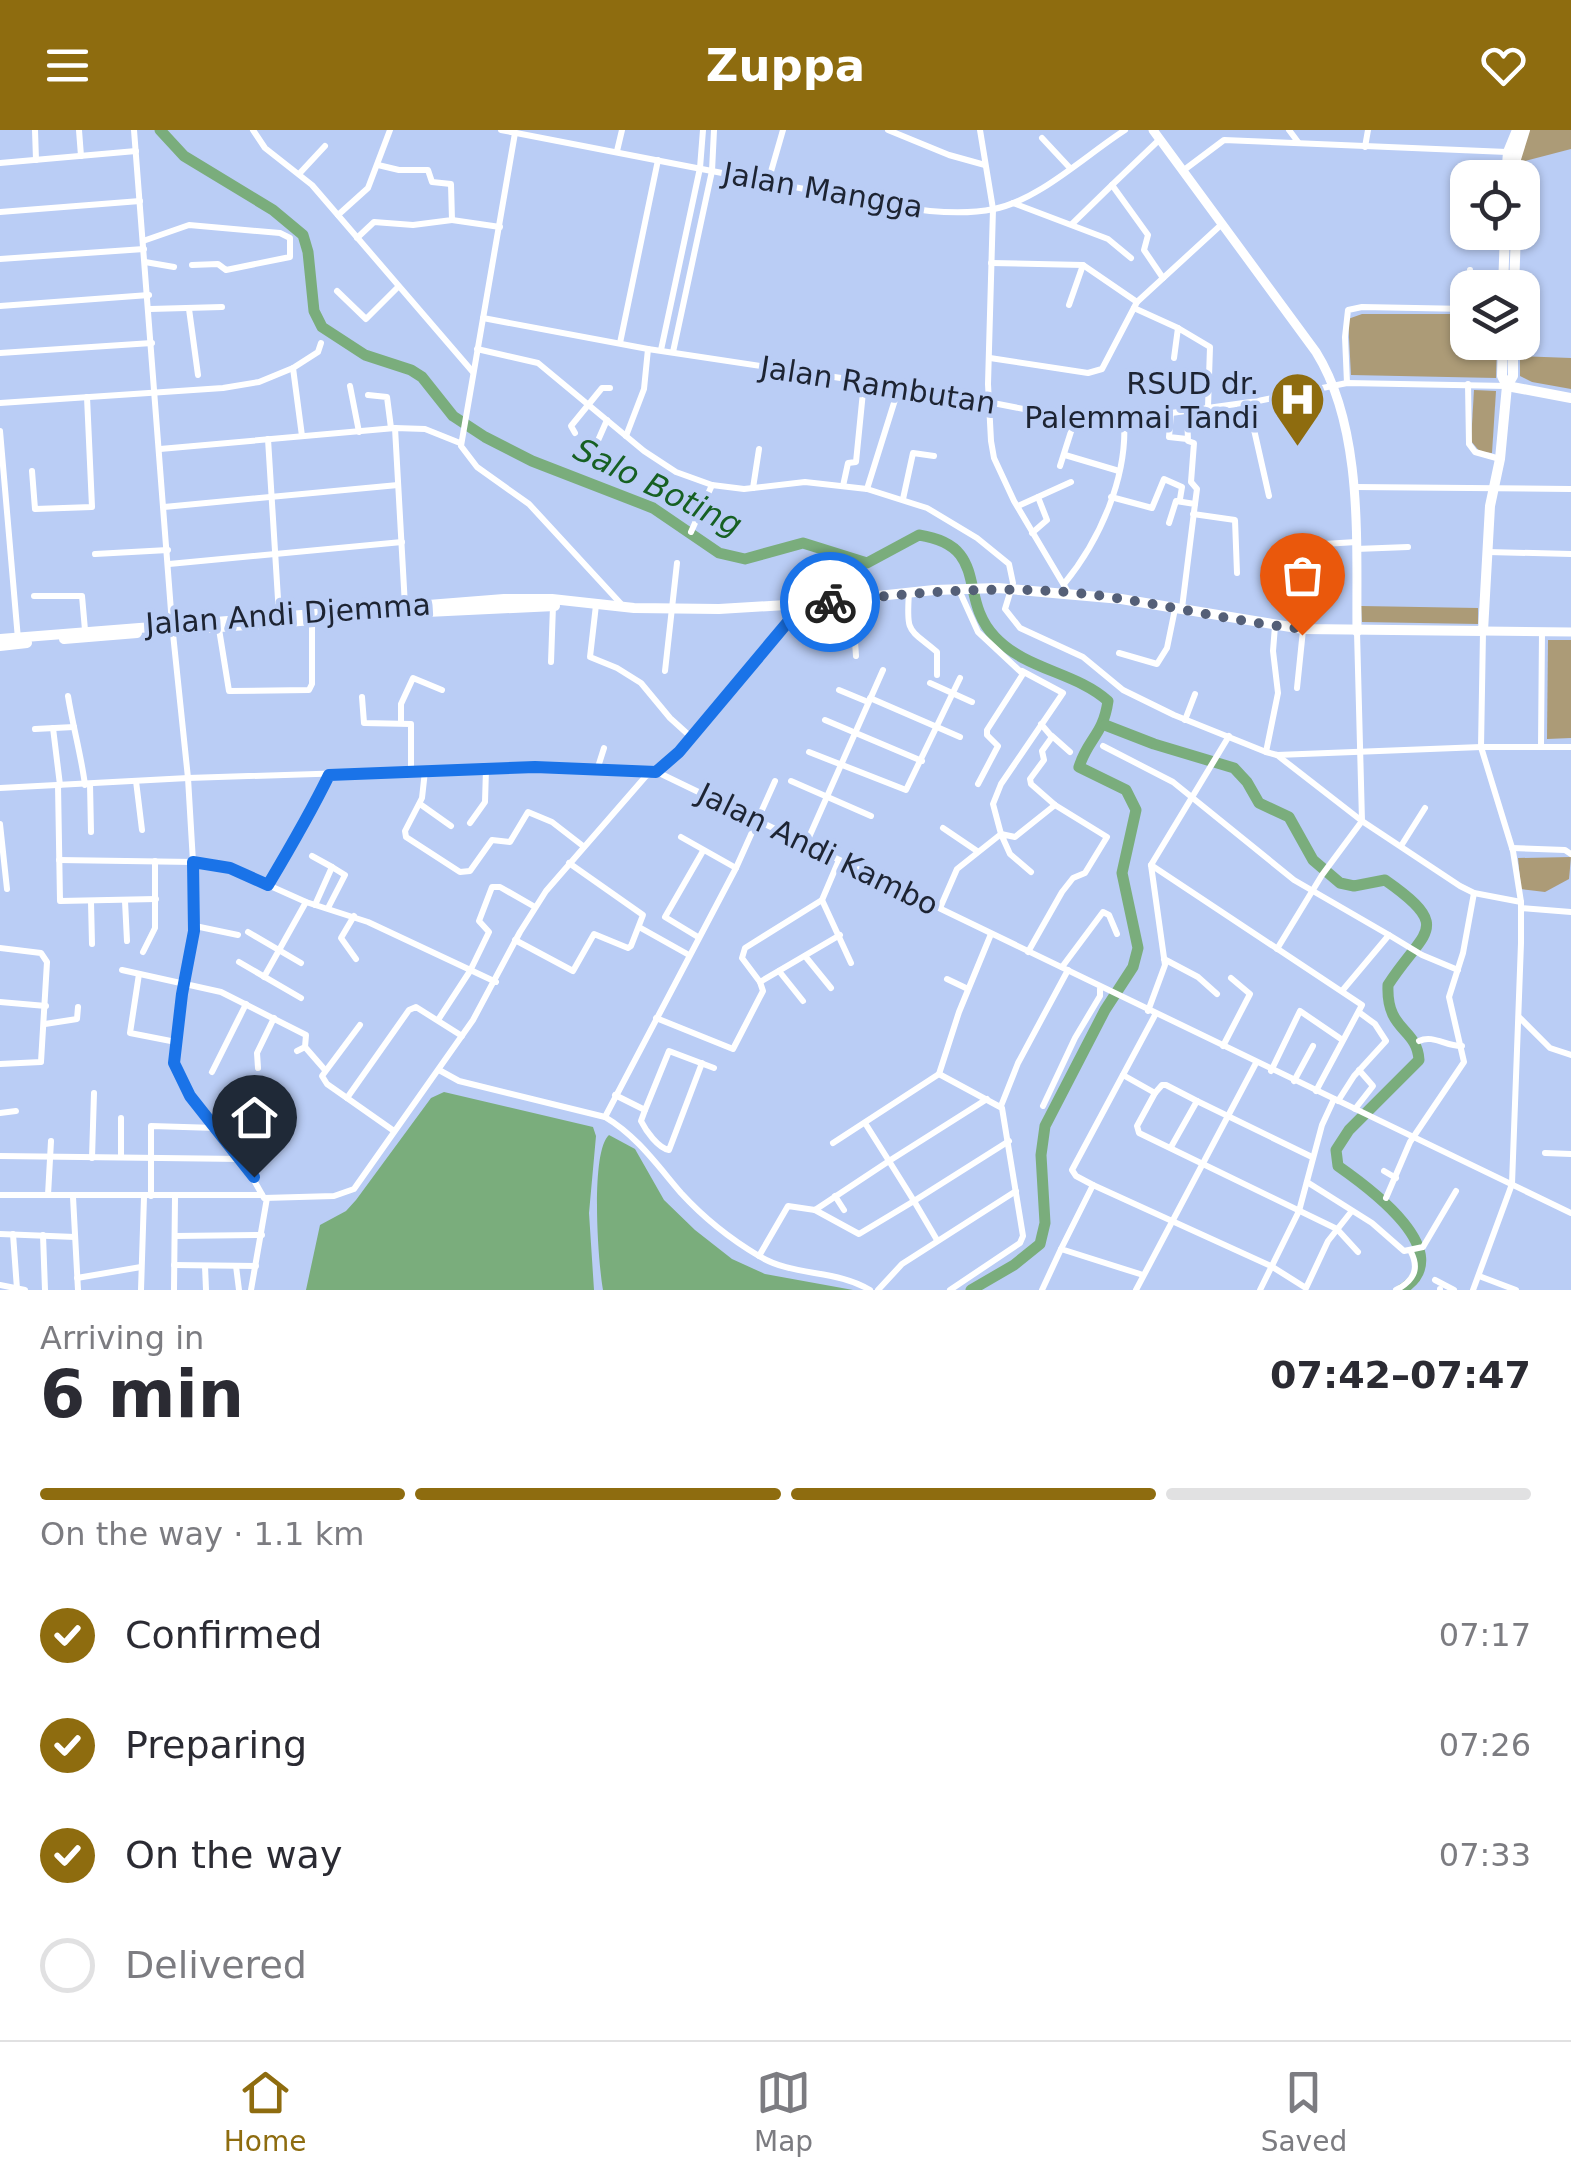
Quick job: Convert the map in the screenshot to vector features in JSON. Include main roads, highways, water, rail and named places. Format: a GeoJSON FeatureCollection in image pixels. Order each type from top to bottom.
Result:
{"type":"FeatureCollection","features":[{"type":"Feature","properties":{"kind":"highway"},"geometry":{"type":"LineString","coordinates":[[1507,160],[1517,130]]}},
{"type":"Feature","properties":{"kind":"highway"},"geometry":{"type":"LineString","coordinates":[[1516,160],[1525,130]]}},
{"type":"Feature","properties":{"kind":"highway"},"geometry":{"type":"LineString","coordinates":[[1502,360],[1506,386]]}},
{"type":"Feature","properties":{"kind":"highway"},"geometry":{"type":"LineString","coordinates":[[1358,632],[1483,631],[1490,506],[1496,488],[1506,386],[1512,376],[1512,360]]}},
{"type":"Feature","properties":{"kind":"highway"},"geometry":{"type":"LineString","coordinates":[[1506,386],[1571,398]]}},
{"type":"Feature","properties":{"kind":"highway","name":"Jalan Andi Djemma"},"geometry":{"type":"LineString","coordinates":[[0,643],[279,616],[523,602],[675,608],[803,604],[991,587],[1066,588],[1275,626],[1358,632]]}},
{"type":"Feature","properties":{"kind":"highway","name":"Jalan Andi Djemma"},"geometry":{"type":"LineString","coordinates":[[523,602],[576,604]]}},
{"type":"Feature","properties":{"kind":"highway","name":"Jalan Andi Djemma"},"geometry":{"type":"LineString","coordinates":[[18,641],[85,630],[219,629],[406,609]]}},
{"type":"Feature","properties":{"kind":"main road"},"geometry":{"type":"LineString","coordinates":[[1157,135],[1316,352],[1334,385],[1340,400],[1354,487],[1358,632]]}},
{"type":"Feature","properties":{"kind":"main road"},"geometry":{"type":"LineString","coordinates":[[1483,631],[1571,632]]}},
{"type":"Feature","properties":{"kind":"waterway","name":"Salo Boting"},"geometry":{"type":"LineString","coordinates":[[160,130],[184,156],[273,210],[303,235],[314,311],[322,327],[365,355],[422,377],[453,416],[485,437],[532,461],[653,508],[719,553],[745,559],[803,543],[867,563],[919,535],[941,541],[956,550],[965,562],[977,606],[995,637],[1021,657],[1081,683],[1108,701],[1103,722],[1079,767],[1126,790],[1136,810],[1122,873],[1138,948],[1133,967],[1105,1010],[1045,1126],[1041,1155],[1045,1223],[1040,1244],[1014,1265],[971,1290]]}},
{"type":"Feature","properties":{"kind":"waterway","name":"Salo Boting"},"geometry":{"type":"LineString","coordinates":[[1105,725],[1234,768],[1259,803],[1289,817],[1313,860],[1340,883],[1354,886],[1385,880],[1407,896],[1426,920],[1421,941],[1388,985],[1392,1012],[1413,1041],[1419,1060],[1349,1130],[1336,1150],[1338,1166],[1387,1205],[1415,1240],[1421,1258],[1417,1275],[1401,1290]]}},
{"type":"Feature","properties":{"kind":"place","name":"RSUD dr. Palemmai Tandi"},"geometry":{"type":"Point","coordinates":[1298,449]}}]}
